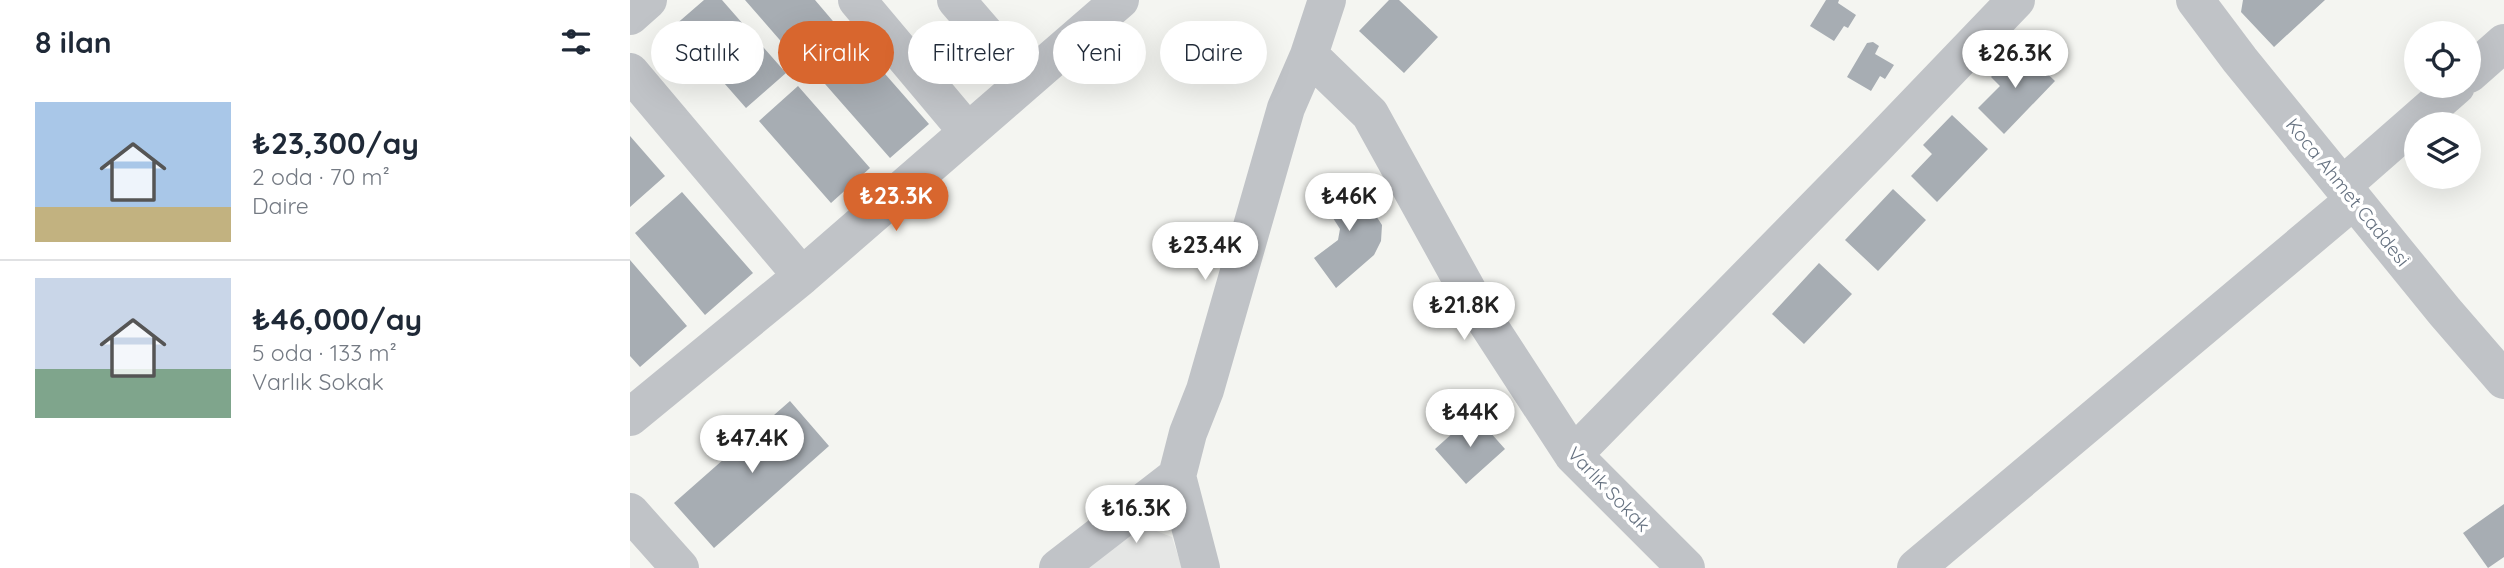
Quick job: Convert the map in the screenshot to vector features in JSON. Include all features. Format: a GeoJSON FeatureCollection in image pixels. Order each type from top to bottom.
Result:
{"type":"FeatureCollection","features":[{"type":"Feature","properties":{"kind":"street"},"geometry":{"type":"LineString","coordinates":[[630,16],[648,0]]}},
{"type":"Feature","properties":{"kind":"street"},"geometry":{"type":"LineString","coordinates":[[857,0],[967,131]]}},
{"type":"Feature","properties":{"kind":"street"},"geometry":{"type":"LineString","coordinates":[[956,0],[974,21]]}},
{"type":"Feature","properties":{"kind":"street"},"geometry":{"type":"LineString","coordinates":[[1039,70],[1120,0]]}},
{"type":"Feature","properties":{"kind":"street"},"geometry":{"type":"LineString","coordinates":[[1201,568],[1177,476],[1188,433],[1205,390],[1286,108],[1309,55],[1327,0]]}},
{"type":"Feature","properties":{"kind":"street"},"geometry":{"type":"LineString","coordinates":[[1573,455],[2016,0]]}},
{"type":"Feature","properties":{"kind":"street","name":"Koca Ahmet Caddesi"},"geometry":{"type":"LineString","coordinates":[[2195,0],[2240,60],[2445,312],[2504,380]]}},
{"type":"Feature","properties":{"kind":"street"},"geometry":{"type":"LineString","coordinates":[[2481,64],[2503,47]]}},
{"type":"Feature","properties":{"kind":"street","name":"Varlık Sokak"},"geometry":{"type":"LineString","coordinates":[[1309,55],[1370,114],[1476,306],[1573,455],[1686,568]]}},
{"type":"Feature","properties":{"kind":"street"},"geometry":{"type":"LineString","coordinates":[[630,72],[802,276]]}},
{"type":"Feature","properties":{"kind":"street"},"geometry":{"type":"LineString","coordinates":[[636,400],[802,276],[1022,84]]}},
{"type":"Feature","properties":{"kind":"street"},"geometry":{"type":"LineString","coordinates":[[1916,568],[2349,192],[2444,98]]}},
{"type":"Feature","properties":{"kind":"street"},"geometry":{"type":"LineString","coordinates":[[1059,568],[1177,476]]}},
{"type":"Feature","properties":{"kind":"street"},"geometry":{"type":"LineString","coordinates":[[630,512],[680,568]]}},
{"type":"Feature","properties":{"kind":"shaded area"},"geometry":{"type":"Polygon","coordinates":[[[1138,524],[1172,537],[1182,568],[1085,568],[1138,524]]]}},
{"type":"Feature","properties":{"kind":"building"},"geometry":{"type":"Polygon","coordinates":[[[704,0],[722,0],[740,21],[680,21],[704,0]]]}},
{"type":"Feature","properties":{"kind":"building"},"geometry":{"type":"Polygon","coordinates":[[[745,0],[815,0],[833,21],[778,21],[778,38],[745,0]]]}},
{"type":"Feature","properties":{"kind":"building"},"geometry":{"type":"Polygon","coordinates":[[[1389,0],[1399,0],[1438,37],[1404,73],[1359,31],[1389,0]]]}},
{"type":"Feature","properties":{"kind":"building"},"geometry":{"type":"Polygon","coordinates":[[[1826,0],[1839,0],[1838,3],[1856,15],[1848,28],[1844,26],[1834,41],[1810,26],[1826,0]]]}},
{"type":"Feature","properties":{"kind":"building"},"geometry":{"type":"Polygon","coordinates":[[[2243,0],[2325,0],[2274,47],[2241,12],[2243,0]]]}},
{"type":"Feature","properties":{"kind":"building"},"geometry":{"type":"Polygon","coordinates":[[[1873,42],[1879,46],[1875,54],[1894,65],[1885,79],[1880,76],[1871,91],[1847,77],[1867,43],[1873,42]]]}},
{"type":"Feature","properties":{"kind":"building"},"geometry":{"type":"Polygon","coordinates":[[[2019,47],[2055,81],[2004,134],[1978,108],[2000,86],[1991,77],[2019,47]]]}},
{"type":"Feature","properties":{"kind":"building"},"geometry":{"type":"Polygon","coordinates":[[[764,48],[778,64],[778,80],[746,108],[725,84],[764,84],[764,48]]]}},
{"type":"Feature","properties":{"kind":"building"},"geometry":{"type":"Polygon","coordinates":[[[825,84],[894,84],[929,124],[890,158],[825,84]]]}},
{"type":"Feature","properties":{"kind":"building"},"geometry":{"type":"Polygon","coordinates":[[[798,86],[870,168],[831,203],[759,121],[798,86]]]}},
{"type":"Feature","properties":{"kind":"building"},"geometry":{"type":"Polygon","coordinates":[[[1952,115],[1988,149],[1937,202],[1911,176],[1932,154],[1923,145],[1952,115]]]}},
{"type":"Feature","properties":{"kind":"building"},"geometry":{"type":"Polygon","coordinates":[[[630,136],[665,176],[630,207],[630,136]]]}},
{"type":"Feature","properties":{"kind":"building"},"geometry":{"type":"Polygon","coordinates":[[[1352,179],[1382,225],[1381,241],[1374,255],[1336,288],[1314,258],[1338,240],[1340,229],[1319,196],[1352,179]]]}},
{"type":"Feature","properties":{"kind":"building"},"geometry":{"type":"Polygon","coordinates":[[[1893,189],[1926,220],[1878,271],[1845,240],[1893,189]]]}},
{"type":"Feature","properties":{"kind":"building"},"geometry":{"type":"Polygon","coordinates":[[[682,192],[753,273],[705,315],[635,233],[682,192]]]}},
{"type":"Feature","properties":{"kind":"building"},"geometry":{"type":"Polygon","coordinates":[[[630,260],[687,326],[640,367],[630,356],[630,260]]]}},
{"type":"Feature","properties":{"kind":"building"},"geometry":{"type":"Polygon","coordinates":[[[1819,263],[1852,294],[1804,344],[1772,314],[1819,263]]]}},
{"type":"Feature","properties":{"kind":"building"},"geometry":{"type":"Polygon","coordinates":[[[790,401],[829,446],[714,548],[674,503],[790,401]]]}},
{"type":"Feature","properties":{"kind":"building"},"geometry":{"type":"Polygon","coordinates":[[[1474,414],[1505,449],[1466,484],[1435,449],[1474,414]]]}},
{"type":"Feature","properties":{"kind":"building"},"geometry":{"type":"Polygon","coordinates":[[[2504,504],[2504,557],[2488,568],[2463,533],[2504,504]]]}}]}
